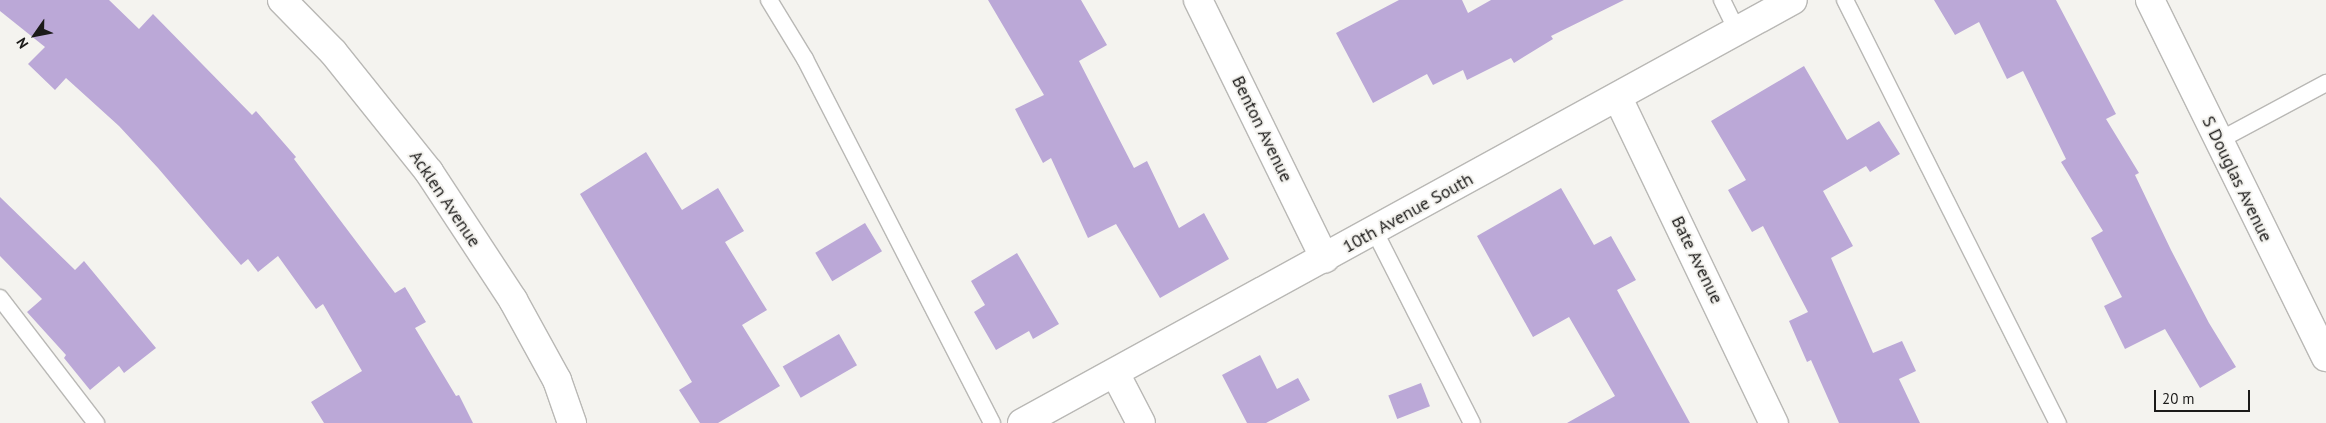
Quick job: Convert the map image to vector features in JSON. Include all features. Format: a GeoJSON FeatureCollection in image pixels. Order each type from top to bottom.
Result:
{"type":"FeatureCollection","features":[{"type":"Feature","properties":{"kind":"street","name":"Acklen Avenue"},"geometry":{"type":"LineString","coordinates":[[282,0],[333,52],[430,172],[513,300],[557,380],[572,423]]}},
{"type":"Feature","properties":{"kind":"street","name":"Benton Avenue"},"geometry":{"type":"LineString","coordinates":[[1198,0],[1325,259]]}},
{"type":"Feature","properties":{"kind":"street","name":"10th Avenue South"},"geometry":{"type":"LineString","coordinates":[[1022,423],[1376,232],[1793,0]]}},
{"type":"Feature","properties":{"kind":"street","name":"S Douglas Avenue"},"geometry":{"type":"LineString","coordinates":[[2150,0],[2326,357]]}},
{"type":"Feature","properties":{"kind":"street","name":"Bate Avenue"},"geometry":{"type":"LineString","coordinates":[[1618,98],[1774,423]]}},
{"type":"Feature","properties":{"kind":"street"},"geometry":{"type":"LineString","coordinates":[[1115,373],[1141,423]]}},
{"type":"Feature","properties":{"kind":"lane"},"geometry":{"type":"LineString","coordinates":[[769,0],[805,59],[992,423]]}},
{"type":"Feature","properties":{"kind":"lane"},"geometry":{"type":"LineString","coordinates":[[1722,0],[1737,31]]}},
{"type":"Feature","properties":{"kind":"lane"},"geometry":{"type":"LineString","coordinates":[[1845,0],[2058,423]]}},
{"type":"Feature","properties":{"kind":"lane"},"geometry":{"type":"LineString","coordinates":[[2218,141],[2326,83]]}},
{"type":"Feature","properties":{"kind":"lane"},"geometry":{"type":"LineString","coordinates":[[1376,232],[1472,423]]}},
{"type":"Feature","properties":{"kind":"lane"},"geometry":{"type":"LineString","coordinates":[[0,298],[96,423]]}},
{"type":"Feature","properties":{"kind":"building"},"geometry":{"type":"Polygon","coordinates":[[[0,0],[109,0],[139,29],[153,14],[252,115],[256,111],[296,157],[294,159],[395,293],[405,287],[426,322],[415,328],[456,396],[459,395],[473,423],[324,423],[311,402],[362,371],[323,304],[316,309],[278,256],[258,272],[248,259],[241,265],[158,168],[119,126],[66,78],[55,90],[28,64],[45,47],[0,11],[0,0]]]}},
{"type":"Feature","properties":{"kind":"building"},"geometry":{"type":"Polygon","coordinates":[[[988,0],[1081,0],[1107,45],[1079,61],[1134,168],[1147,161],[1179,228],[1204,213],[1229,259],[1160,298],[1116,224],[1088,238],[1051,158],[1043,163],[1015,109],[1044,95],[988,0]]]}},
{"type":"Feature","properties":{"kind":"building"},"geometry":{"type":"Polygon","coordinates":[[[1399,0],[1462,0],[1468,13],[1491,0],[1624,0],[1551,36],[1553,39],[1514,63],[1511,58],[1467,80],[1463,70],[1433,85],[1427,74],[1373,103],[1336,33],[1399,0]]]}},
{"type":"Feature","properties":{"kind":"building"},"geometry":{"type":"Polygon","coordinates":[[[1934,0],[2056,0],[2116,114],[2106,119],[2139,173],[2135,175],[2171,250],[2209,323],[2236,367],[2200,388],[2165,329],[2125,349],[2104,306],[2122,297],[2091,238],[2103,231],[2061,162],[2066,159],[2023,71],[2007,79],[1979,22],[1955,35],[1934,0]]]}},
{"type":"Feature","properties":{"kind":"building"},"geometry":{"type":"Polygon","coordinates":[[[1804,66],[1847,140],[1879,121],[1900,154],[1870,172],[1866,166],[1823,191],[1853,246],[1831,258],[1873,353],[1902,341],[1916,371],[1899,379],[1920,423],[1839,423],[1811,360],[1807,362],[1789,321],[1808,312],[1763,226],[1752,232],[1728,190],[1746,180],[1711,121],[1804,66]]]}},
{"type":"Feature","properties":{"kind":"building"},"geometry":{"type":"Polygon","coordinates":[[[646,152],[682,210],[718,188],[744,231],[725,242],[767,310],[742,325],[780,386],[718,423],[700,423],[679,390],[692,382],[580,194],[646,152]]]}},
{"type":"Feature","properties":{"kind":"building"},"geometry":{"type":"Polygon","coordinates":[[[1561,188],[1594,245],[1611,236],[1636,280],[1617,290],[1690,423],[1567,423],[1615,396],[1569,317],[1533,337],[1477,236],[1561,188]]]}},
{"type":"Feature","properties":{"kind":"building"},"geometry":{"type":"Polygon","coordinates":[[[0,197],[75,270],[84,261],[156,348],[124,373],[119,366],[90,390],[64,358],[66,355],[27,312],[42,299],[0,256],[0,197]]]}},
{"type":"Feature","properties":{"kind":"building"},"geometry":{"type":"Polygon","coordinates":[[[865,223],[882,251],[832,281],[815,253],[865,223]]]}},
{"type":"Feature","properties":{"kind":"building"},"geometry":{"type":"Polygon","coordinates":[[[1017,253],[1059,324],[1033,339],[1029,331],[996,350],[974,312],[985,305],[971,281],[1017,253]]]}},
{"type":"Feature","properties":{"kind":"building"},"geometry":{"type":"Polygon","coordinates":[[[839,334],[857,365],[801,398],[783,366],[839,334]]]}},
{"type":"Feature","properties":{"kind":"building"},"geometry":{"type":"Polygon","coordinates":[[[1260,355],[1277,389],[1298,378],[1310,400],[1266,423],[1247,423],[1222,375],[1260,355]]]}},
{"type":"Feature","properties":{"kind":"building"},"geometry":{"type":"Polygon","coordinates":[[[1421,383],[1430,406],[1397,419],[1388,396],[1421,383]]]}}]}
